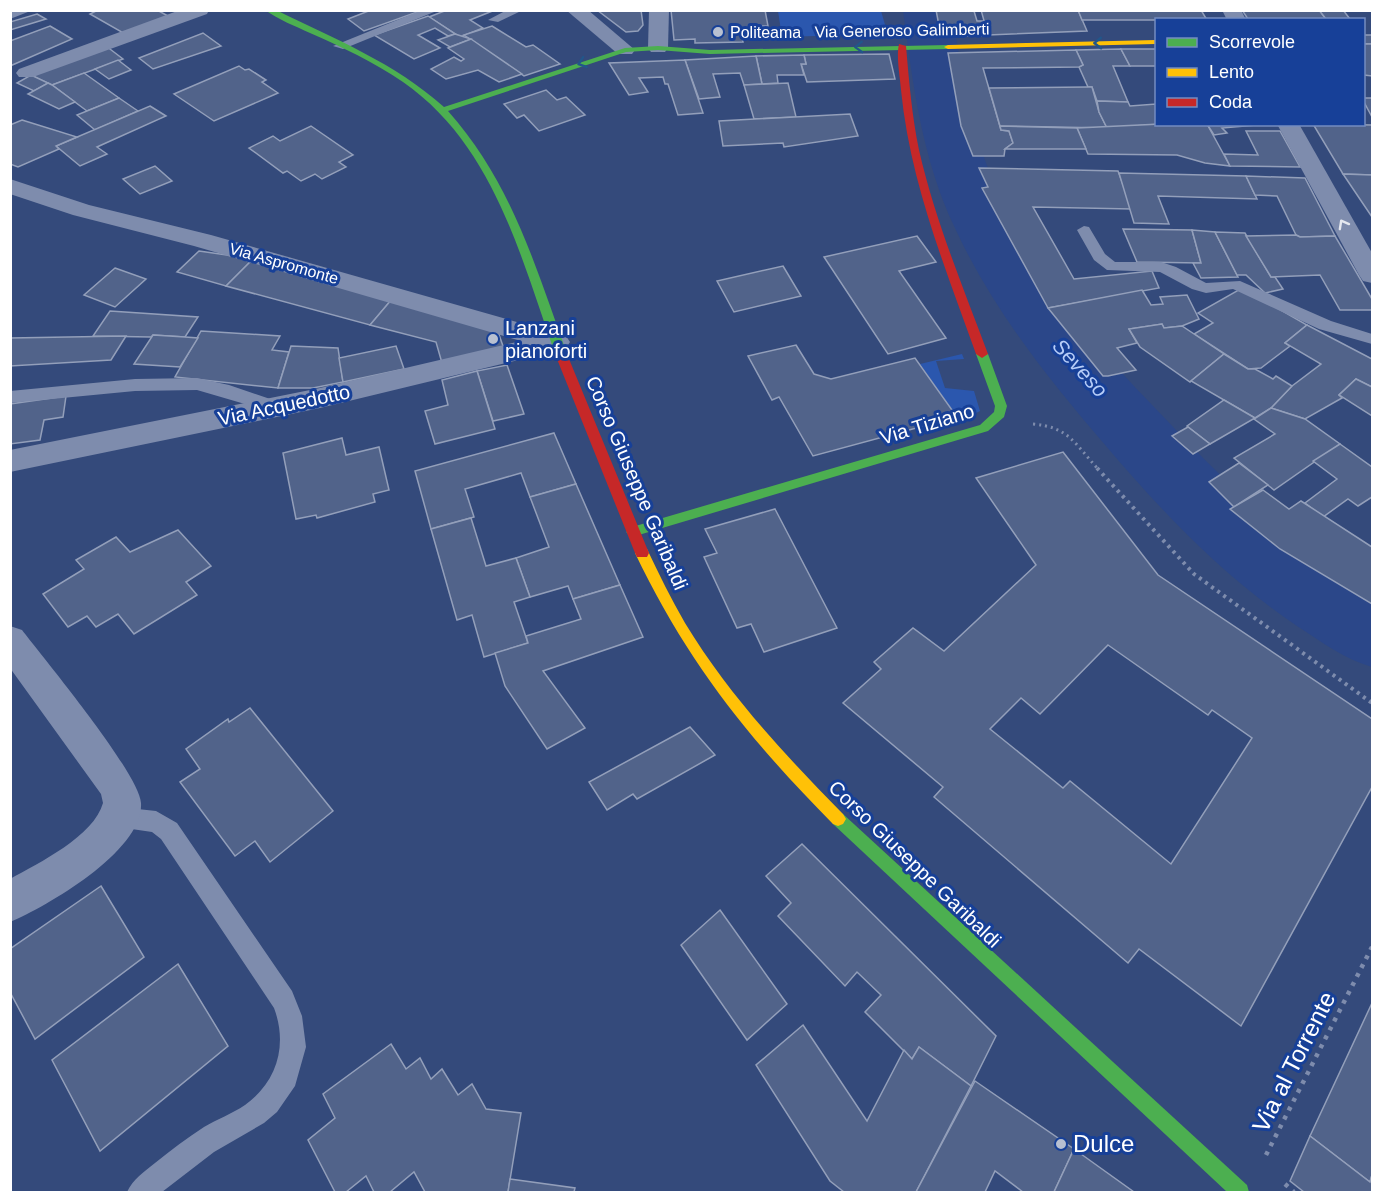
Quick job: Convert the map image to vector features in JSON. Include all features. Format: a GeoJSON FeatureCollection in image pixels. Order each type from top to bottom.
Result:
{"type":"FeatureCollection","features":[{"type":"Feature","properties":{"kind":"street"},"geometry":{"type":"LineString","coordinates":[[26,73],[200,10]]}},
{"type":"Feature","properties":{"kind":"street","name":"Corso Giuseppe Garibaldi"},"geometry":{"type":"LineString","coordinates":[[269,10],[412,86],[443,110],[483,157],[517,222],[556,342],[632,532],[667,605],[704,665],[760,735],[819,801],[897,876],[1240,1192]]}},
{"type":"Feature","properties":{"kind":"street"},"geometry":{"type":"LineString","coordinates":[[575,10],[625,50]]}},
{"type":"Feature","properties":{"kind":"street"},"geometry":{"type":"LineString","coordinates":[[658,48],[659,10]]}},
{"type":"Feature","properties":{"kind":"street","name":"Via Generoso Galimberti"},"geometry":{"type":"LineString","coordinates":[[443,110],[625,50],[658,48],[710,52],[1155,42]]}},
{"type":"Feature","properties":{"kind":"street","name":"Via Tiziano"},"geometry":{"type":"LineString","coordinates":[[632,532],[984,428],[1000,414],[1001,406],[935,220],[918,162],[909,120],[902,46]]}},
{"type":"Feature","properties":{"kind":"street"},"geometry":{"type":"LineString","coordinates":[[1289,126],[1372,275]]}},
{"type":"Feature","properties":{"kind":"street","name":"Via Aspromonte"},"geometry":{"type":"LineString","coordinates":[[10,186],[81,210],[225,246],[556,342]]}},
{"type":"Feature","properties":{"kind":"street","name":"Via Acquedotto"},"geometry":{"type":"LineString","coordinates":[[10,461],[276,407],[556,342]]}},
{"type":"Feature","properties":{"kind":"street"},"geometry":{"type":"LineString","coordinates":[[10,640],[120,790],[122,803],[119,818],[111,833],[98,845],[10,902]]}},
{"type":"Feature","properties":{"kind":"lane"},"geometry":{"type":"LineString","coordinates":[[10,16],[28,10]]}},
{"type":"Feature","properties":{"kind":"lane"},"geometry":{"type":"LineString","coordinates":[[339,46],[434,10]]}},
{"type":"Feature","properties":{"kind":"lane"},"geometry":{"type":"LineString","coordinates":[[494,20],[518,10]]}},
{"type":"Feature","properties":{"kind":"lane"},"geometry":{"type":"LineString","coordinates":[[1084,230],[1099,256],[1112,267],[1161,267],[1178,273],[1197,286],[1206,288],[1235,284],[1325,325],[1372,339]]}},
{"type":"Feature","properties":{"kind":"lane"},"geometry":{"type":"LineString","coordinates":[[10,397],[135,385],[197,384],[229,391],[276,407]]}},
{"type":"Feature","properties":{"kind":"lane"},"geometry":{"type":"LineString","coordinates":[[119,818],[156,822],[170,831],[282,1000],[293,1024],[295,1037],[294,1052],[284,1084],[271,1100],[254,1114],[214,1136],[180,1160],[141,1192]]}},
{"type":"Feature","properties":{"kind":"path"},"geometry":{"type":"LineString","coordinates":[[984,428],[1014,423],[1036,424],[1054,426],[1064,432],[1194,574],[1372,703]]}},
{"type":"Feature","properties":{"kind":"path","name":"Via al Torrente"},"geometry":{"type":"LineString","coordinates":[[1262,1163],[1372,947]]}},
{"type":"Feature","properties":{"kind":"shaded area"},"geometry":{"type":"Polygon","coordinates":[[[778,11],[881,11],[886,28],[881,34],[782,37],[778,11]]]}},
{"type":"Feature","properties":{"kind":"shaded area"},"geometry":{"type":"Polygon","coordinates":[[[962,354],[964,359],[936,361],[945,388],[974,391],[980,411],[960,421],[920,364],[962,354]]]}},
{"type":"Feature","properties":{"kind":"building"},"geometry":{"type":"Polygon","coordinates":[[[98,10],[157,10],[168,16],[125,34],[90,14],[98,10]]]}},
{"type":"Feature","properties":{"kind":"building"},"geometry":{"type":"Polygon","coordinates":[[[371,10],[423,10],[364,31],[348,19],[371,10]]]}},
{"type":"Feature","properties":{"kind":"building"},"geometry":{"type":"Polygon","coordinates":[[[447,10],[495,10],[470,20],[483,28],[460,37],[429,17],[447,10]]]}},
{"type":"Feature","properties":{"kind":"building"},"geometry":{"type":"Polygon","coordinates":[[[597,10],[641,10],[643,25],[638,31],[626,32],[597,10]]]}},
{"type":"Feature","properties":{"kind":"building","name":"Politeama"},"geometry":{"type":"Polygon","coordinates":[[[671,10],[765,10],[768,26],[762,26],[765,38],[742,38],[743,42],[695,43],[695,39],[674,40],[671,10]]]}},
{"type":"Feature","properties":{"kind":"building"},"geometry":{"type":"Polygon","coordinates":[[[936,10],[974,11],[977,21],[984,21],[988,36],[941,36],[936,10]]]}},
{"type":"Feature","properties":{"kind":"building"},"geometry":{"type":"Polygon","coordinates":[[[981,10],[1078,10],[1087,31],[988,35],[981,10]]]}},
{"type":"Feature","properties":{"kind":"building"},"geometry":{"type":"Polygon","coordinates":[[[1078,10],[1201,10],[1206,18],[1155,18],[1155,20],[1082,20],[1078,10]]]}},
{"type":"Feature","properties":{"kind":"building"},"geometry":{"type":"Polygon","coordinates":[[[1242,10],[1319,10],[1325,18],[1247,18],[1242,10]]]}},
{"type":"Feature","properties":{"kind":"building"},"geometry":{"type":"Polygon","coordinates":[[[1319,10],[1343,10],[1349,18],[1325,18],[1319,10]]]}},
{"type":"Feature","properties":{"kind":"building"},"geometry":{"type":"Polygon","coordinates":[[[37,14],[46,19],[10,30],[10,22],[37,14]]]}},
{"type":"Feature","properties":{"kind":"building"},"geometry":{"type":"Polygon","coordinates":[[[428,16],[455,34],[448,36],[435,28],[418,35],[440,48],[414,59],[374,35],[428,16]]]}},
{"type":"Feature","properties":{"kind":"building"},"geometry":{"type":"Polygon","coordinates":[[[50,26],[72,39],[10,66],[10,41],[50,26]]]}},
{"type":"Feature","properties":{"kind":"building"},"geometry":{"type":"Polygon","coordinates":[[[492,26],[526,47],[533,45],[560,64],[524,76],[464,35],[492,26]]]}},
{"type":"Feature","properties":{"kind":"building"},"geometry":{"type":"Polygon","coordinates":[[[203,33],[221,46],[153,69],[139,58],[203,33]]]}},
{"type":"Feature","properties":{"kind":"building"},"geometry":{"type":"Polygon","coordinates":[[[455,34],[471,39],[450,47],[438,40],[455,34]]]}},
{"type":"Feature","properties":{"kind":"building"},"geometry":{"type":"Polygon","coordinates":[[[1365,35],[1372,35],[1372,44],[1365,44],[1365,35]]]}},
{"type":"Feature","properties":{"kind":"building"},"geometry":{"type":"Polygon","coordinates":[[[471,39],[522,74],[499,82],[478,70],[446,79],[431,69],[454,57],[461,61],[464,59],[448,48],[471,39]]]}},
{"type":"Feature","properties":{"kind":"building"},"geometry":{"type":"Polygon","coordinates":[[[1365,44],[1372,44],[1372,76],[1365,75],[1365,44]]]}},
{"type":"Feature","properties":{"kind":"building"},"geometry":{"type":"Polygon","coordinates":[[[106,46],[123,59],[52,85],[30,75],[106,46]]]}},
{"type":"Feature","properties":{"kind":"building"},"geometry":{"type":"Polygon","coordinates":[[[1121,49],[1130,66],[1113,66],[1128,102],[1097,101],[1092,87],[1088,87],[1079,67],[1083,65],[1076,50],[1121,49]]]}},
{"type":"Feature","properties":{"kind":"building"},"geometry":{"type":"Polygon","coordinates":[[[1121,49],[1155,49],[1155,66],[1130,66],[1121,49]]]}},
{"type":"Feature","properties":{"kind":"building"},"geometry":{"type":"Polygon","coordinates":[[[1076,50],[1083,65],[1079,67],[983,68],[1001,130],[1009,131],[1013,143],[1005,149],[1004,156],[973,156],[961,126],[948,53],[1076,50]]]}},
{"type":"Feature","properties":{"kind":"building"},"geometry":{"type":"Polygon","coordinates":[[[889,54],[895,79],[807,82],[801,64],[806,64],[804,55],[889,54]]]}},
{"type":"Feature","properties":{"kind":"building"},"geometry":{"type":"Polygon","coordinates":[[[804,55],[806,64],[801,64],[804,75],[777,75],[778,83],[762,84],[756,56],[804,55]]]}},
{"type":"Feature","properties":{"kind":"building"},"geometry":{"type":"Polygon","coordinates":[[[756,56],[762,84],[744,85],[740,73],[713,74],[720,97],[699,99],[685,60],[756,56]]]}},
{"type":"Feature","properties":{"kind":"building"},"geometry":{"type":"Polygon","coordinates":[[[118,60],[131,70],[109,79],[95,69],[118,60]]]}},
{"type":"Feature","properties":{"kind":"building"},"geometry":{"type":"Polygon","coordinates":[[[685,60],[703,113],[678,115],[668,84],[665,84],[663,77],[639,78],[648,92],[629,95],[609,63],[685,60]]]}},
{"type":"Feature","properties":{"kind":"building"},"geometry":{"type":"Polygon","coordinates":[[[239,66],[245,70],[249,69],[266,80],[262,82],[278,93],[214,121],[174,94],[239,66]]]}},
{"type":"Feature","properties":{"kind":"building"},"geometry":{"type":"Polygon","coordinates":[[[84,73],[119,98],[87,111],[52,85],[84,73]]]}},
{"type":"Feature","properties":{"kind":"building"},"geometry":{"type":"Polygon","coordinates":[[[31,75],[48,83],[34,91],[17,83],[31,75]]]}},
{"type":"Feature","properties":{"kind":"building"},"geometry":{"type":"Polygon","coordinates":[[[48,83],[75,102],[59,109],[28,94],[48,83]]]}},
{"type":"Feature","properties":{"kind":"building"},"geometry":{"type":"Polygon","coordinates":[[[788,83],[796,117],[754,119],[744,85],[788,83]]]}},
{"type":"Feature","properties":{"kind":"building"},"geometry":{"type":"Polygon","coordinates":[[[1092,87],[1099,112],[1107,128],[1000,126],[989,88],[1092,87]]]}},
{"type":"Feature","properties":{"kind":"building"},"geometry":{"type":"Polygon","coordinates":[[[546,90],[557,100],[566,97],[585,115],[539,131],[524,115],[517,118],[504,104],[546,90]]]}},
{"type":"Feature","properties":{"kind":"building"},"geometry":{"type":"Polygon","coordinates":[[[119,98],[138,111],[95,130],[77,115],[119,98]]]}},
{"type":"Feature","properties":{"kind":"building"},"geometry":{"type":"Polygon","coordinates":[[[1365,98],[1372,98],[1372,117],[1365,104],[1365,98]]]}},
{"type":"Feature","properties":{"kind":"building"},"geometry":{"type":"Polygon","coordinates":[[[1097,101],[1128,102],[1130,106],[1155,104],[1155,124],[1107,128],[1099,112],[1097,101]]]}},
{"type":"Feature","properties":{"kind":"building"},"geometry":{"type":"Polygon","coordinates":[[[150,106],[166,116],[97,147],[107,154],[80,166],[56,146],[150,106]]]}},
{"type":"Feature","properties":{"kind":"building"},"geometry":{"type":"Polygon","coordinates":[[[850,114],[858,136],[784,147],[783,143],[723,146],[719,121],[850,114]]]}},
{"type":"Feature","properties":{"kind":"building"},"geometry":{"type":"Polygon","coordinates":[[[22,120],[77,137],[56,146],[59,149],[18,167],[10,164],[10,125],[22,120]]]}},
{"type":"Feature","properties":{"kind":"building"},"geometry":{"type":"Polygon","coordinates":[[[1155,124],[1208,126],[1230,166],[1205,163],[1177,155],[1088,154],[1077,128],[1155,124]]]}},
{"type":"Feature","properties":{"kind":"building"},"geometry":{"type":"Polygon","coordinates":[[[1372,125],[1372,175],[1343,174],[1314,126],[1372,125]]]}},
{"type":"Feature","properties":{"kind":"building"},"geometry":{"type":"Polygon","coordinates":[[[311,126],[353,155],[339,162],[346,167],[322,179],[315,174],[301,181],[287,171],[283,173],[249,148],[273,136],[280,141],[311,126]]]}},
{"type":"Feature","properties":{"kind":"building"},"geometry":{"type":"Polygon","coordinates":[[[1000,126],[1077,128],[1086,149],[1005,149],[1013,143],[1009,131],[1001,130],[1000,126]]]}},
{"type":"Feature","properties":{"kind":"building"},"geometry":{"type":"Polygon","coordinates":[[[1208,126],[1245,126],[1222,128],[1227,133],[1214,135],[1208,126]]]}},
{"type":"Feature","properties":{"kind":"building"},"geometry":{"type":"Polygon","coordinates":[[[1246,131],[1280,131],[1300,167],[1230,166],[1224,154],[1258,155],[1246,131]]]}},
{"type":"Feature","properties":{"kind":"building"},"geometry":{"type":"Polygon","coordinates":[[[155,166],[172,181],[140,194],[123,179],[155,166]]]}},
{"type":"Feature","properties":{"kind":"building"},"geometry":{"type":"Polygon","coordinates":[[[979,168],[1118,171],[1132,209],[1033,207],[1074,279],[1152,271],[1159,288],[1048,308],[982,188],[988,187],[979,168]]]}},
{"type":"Feature","properties":{"kind":"building"},"geometry":{"type":"Polygon","coordinates":[[[1119,173],[1246,176],[1257,199],[1158,196],[1169,224],[1134,223],[1119,173]]]}},
{"type":"Feature","properties":{"kind":"building"},"geometry":{"type":"Polygon","coordinates":[[[1343,174],[1372,175],[1372,217],[1343,174]]]}},
{"type":"Feature","properties":{"kind":"building"},"geometry":{"type":"Polygon","coordinates":[[[1246,176],[1305,178],[1335,236],[1300,237],[1296,235],[1277,196],[1255,195],[1246,176]]]}},
{"type":"Feature","properties":{"kind":"building"},"geometry":{"type":"Polygon","coordinates":[[[1123,229],[1192,230],[1201,263],[1137,262],[1123,229]]]}},
{"type":"Feature","properties":{"kind":"building"},"geometry":{"type":"Polygon","coordinates":[[[1192,230],[1215,232],[1238,277],[1201,278],[1193,263],[1201,263],[1192,230]]]}},
{"type":"Feature","properties":{"kind":"building"},"geometry":{"type":"Polygon","coordinates":[[[1215,232],[1245,233],[1271,277],[1275,277],[1283,289],[1265,293],[1246,275],[1237,275],[1215,232]]]}},
{"type":"Feature","properties":{"kind":"building"},"geometry":{"type":"Polygon","coordinates":[[[1296,235],[1300,237],[1335,236],[1372,299],[1372,310],[1340,310],[1320,275],[1271,277],[1246,236],[1296,235]]]}},
{"type":"Feature","properties":{"kind":"building"},"geometry":{"type":"Polygon","coordinates":[[[917,236],[936,262],[899,271],[946,338],[888,354],[824,257],[917,236]]]}},
{"type":"Feature","properties":{"kind":"building"},"geometry":{"type":"Polygon","coordinates":[[[199,251],[251,261],[226,286],[177,272],[199,251]]]}},
{"type":"Feature","properties":{"kind":"building"},"geometry":{"type":"Polygon","coordinates":[[[251,261],[392,299],[370,325],[226,286],[251,261]]]}},
{"type":"Feature","properties":{"kind":"building"},"geometry":{"type":"Polygon","coordinates":[[[783,266],[801,296],[734,312],[717,281],[783,266]]]}},
{"type":"Feature","properties":{"kind":"building"},"geometry":{"type":"Polygon","coordinates":[[[115,268],[146,279],[115,307],[84,295],[115,268]]]}},
{"type":"Feature","properties":{"kind":"building"},"geometry":{"type":"Polygon","coordinates":[[[1242,288],[1307,325],[1285,343],[1290,346],[1261,368],[1248,369],[1194,334],[1213,323],[1198,313],[1242,288]]]}},
{"type":"Feature","properties":{"kind":"building"},"geometry":{"type":"Polygon","coordinates":[[[1142,290],[1151,305],[1163,304],[1160,297],[1187,295],[1199,319],[1182,326],[1164,328],[1162,324],[1129,329],[1137,343],[1117,348],[1136,370],[1108,376],[1103,376],[1048,308],[1142,290]]]}},
{"type":"Feature","properties":{"kind":"building"},"geometry":{"type":"Polygon","coordinates":[[[392,299],[496,326],[504,349],[442,363],[436,342],[370,325],[392,299]]]}},
{"type":"Feature","properties":{"kind":"building"},"geometry":{"type":"Polygon","coordinates":[[[110,311],[198,317],[185,337],[93,336],[110,311]]]}},
{"type":"Feature","properties":{"kind":"building"},"geometry":{"type":"Polygon","coordinates":[[[1162,324],[1164,328],[1182,326],[1224,354],[1190,382],[1140,347],[1129,329],[1162,324]]]}},
{"type":"Feature","properties":{"kind":"building"},"geometry":{"type":"Polygon","coordinates":[[[1307,325],[1372,359],[1372,387],[1356,379],[1339,395],[1342,398],[1305,419],[1271,408],[1292,386],[1321,364],[1285,343],[1307,325]]]}},
{"type":"Feature","properties":{"kind":"building"},"geometry":{"type":"Polygon","coordinates":[[[201,331],[280,336],[272,350],[289,352],[278,388],[175,377],[201,331]]]}},
{"type":"Feature","properties":{"kind":"building"},"geometry":{"type":"Polygon","coordinates":[[[153,335],[198,338],[180,367],[134,364],[153,335]]]}},
{"type":"Feature","properties":{"kind":"building"},"geometry":{"type":"Polygon","coordinates":[[[126,336],[111,360],[10,366],[10,338],[126,336]]]}},
{"type":"Feature","properties":{"kind":"building"},"geometry":{"type":"Polygon","coordinates":[[[796,345],[814,374],[831,379],[915,358],[957,417],[813,456],[779,397],[772,400],[748,356],[796,345]]]}},
{"type":"Feature","properties":{"kind":"building"},"geometry":{"type":"Polygon","coordinates":[[[291,346],[338,348],[343,382],[313,388],[278,388],[291,346]]]}},
{"type":"Feature","properties":{"kind":"building"},"geometry":{"type":"Polygon","coordinates":[[[396,346],[404,369],[343,382],[339,358],[396,346]]]}},
{"type":"Feature","properties":{"kind":"building"},"geometry":{"type":"Polygon","coordinates":[[[1224,354],[1248,369],[1255,369],[1273,379],[1276,376],[1292,386],[1271,408],[1255,418],[1191,381],[1224,354]]]}},
{"type":"Feature","properties":{"kind":"building"},"geometry":{"type":"Polygon","coordinates":[[[507,365],[524,414],[493,421],[477,371],[507,365]]]}},
{"type":"Feature","properties":{"kind":"building"},"geometry":{"type":"Polygon","coordinates":[[[477,371],[495,429],[435,444],[425,411],[448,405],[442,380],[477,371]]]}},
{"type":"Feature","properties":{"kind":"building"},"geometry":{"type":"Polygon","coordinates":[[[1356,379],[1372,387],[1372,416],[1339,395],[1356,379]]]}},
{"type":"Feature","properties":{"kind":"building"},"geometry":{"type":"Polygon","coordinates":[[[66,396],[63,417],[44,420],[40,440],[10,444],[10,404],[66,396]]]}},
{"type":"Feature","properties":{"kind":"building"},"geometry":{"type":"Polygon","coordinates":[[[1224,400],[1255,418],[1210,444],[1187,426],[1224,400]]]}},
{"type":"Feature","properties":{"kind":"building"},"geometry":{"type":"Polygon","coordinates":[[[1271,408],[1305,419],[1340,444],[1274,490],[1234,458],[1275,434],[1254,419],[1271,408]]]}},
{"type":"Feature","properties":{"kind":"building"},"geometry":{"type":"Polygon","coordinates":[[[1188,427],[1210,444],[1193,454],[1172,436],[1188,427]]]}},
{"type":"Feature","properties":{"kind":"building"},"geometry":{"type":"Polygon","coordinates":[[[554,433],[576,484],[530,497],[521,473],[465,489],[474,517],[431,529],[415,471],[554,433]]]}},
{"type":"Feature","properties":{"kind":"building"},"geometry":{"type":"Polygon","coordinates":[[[342,438],[346,455],[379,447],[389,490],[373,494],[375,502],[317,518],[316,515],[296,519],[283,453],[342,438]]]}},
{"type":"Feature","properties":{"kind":"building"},"geometry":{"type":"Polygon","coordinates":[[[1340,444],[1372,467],[1372,497],[1358,506],[1348,499],[1323,517],[1305,503],[1337,479],[1313,461],[1340,444]]]}},
{"type":"Feature","properties":{"kind":"building"},"geometry":{"type":"Polygon","coordinates":[[[1063,452],[1158,575],[1372,719],[1372,787],[1241,1026],[1139,949],[1128,963],[934,797],[943,787],[843,703],[881,669],[874,662],[913,628],[944,651],[1036,565],[976,478],[1063,452]],[[1108,645],[1040,714],[1021,698],[990,729],[1063,788],[1070,781],[1171,864],[1252,738],[1212,710],[1208,715],[1108,645]]]}},
{"type":"Feature","properties":{"kind":"building"},"geometry":{"type":"Polygon","coordinates":[[[1239,463],[1268,485],[1234,507],[1209,482],[1239,463]]]}},
{"type":"Feature","properties":{"kind":"building"},"geometry":{"type":"Polygon","coordinates":[[[576,484],[620,585],[573,599],[568,586],[530,597],[516,558],[549,547],[530,497],[576,484]]]}},
{"type":"Feature","properties":{"kind":"building"},"geometry":{"type":"Polygon","coordinates":[[[1263,490],[1289,509],[1301,501],[1372,547],[1372,604],[1280,549],[1230,509],[1263,490]]]}},
{"type":"Feature","properties":{"kind":"building"},"geometry":{"type":"Polygon","coordinates":[[[775,509],[837,628],[764,652],[751,624],[737,628],[704,557],[717,553],[705,529],[775,509]]]}},
{"type":"Feature","properties":{"kind":"building"},"geometry":{"type":"Polygon","coordinates":[[[471,518],[486,566],[516,558],[530,597],[514,602],[528,643],[484,657],[472,615],[457,620],[431,529],[471,518]]]}},
{"type":"Feature","properties":{"kind":"building"},"geometry":{"type":"Polygon","coordinates":[[[178,530],[211,566],[186,582],[197,595],[134,634],[118,614],[96,627],[87,616],[68,627],[43,594],[84,569],[76,560],[116,537],[130,552],[178,530]]]}},
{"type":"Feature","properties":{"kind":"building"},"geometry":{"type":"Polygon","coordinates":[[[620,585],[643,637],[543,671],[585,728],[547,749],[505,686],[495,653],[528,643],[526,636],[581,619],[573,599],[620,585]]]}},
{"type":"Feature","properties":{"kind":"building"},"geometry":{"type":"Polygon","coordinates":[[[250,708],[333,811],[270,862],[255,841],[235,856],[180,782],[200,769],[186,749],[228,719],[229,722],[250,708]]]}},
{"type":"Feature","properties":{"kind":"building"},"geometry":{"type":"Polygon","coordinates":[[[690,727],[715,755],[637,799],[633,794],[607,810],[589,782],[690,727]]]}},
{"type":"Feature","properties":{"kind":"building"},"geometry":{"type":"Polygon","coordinates":[[[802,844],[996,1036],[971,1086],[919,1047],[912,1059],[865,1012],[881,995],[857,972],[845,986],[778,916],[791,903],[766,876],[802,844]]]}},
{"type":"Feature","properties":{"kind":"building"},"geometry":{"type":"Polygon","coordinates":[[[101,886],[144,957],[35,1039],[10,992],[10,949],[101,886]]]}},
{"type":"Feature","properties":{"kind":"building"},"geometry":{"type":"Polygon","coordinates":[[[720,910],[787,1004],[747,1040],[681,945],[720,910]]]}},
{"type":"Feature","properties":{"kind":"building"},"geometry":{"type":"Polygon","coordinates":[[[178,964],[228,1046],[100,1151],[52,1060],[178,964]]]}},
{"type":"Feature","properties":{"kind":"building"},"geometry":{"type":"Polygon","coordinates":[[[1372,1003],[1372,1175],[1370,1182],[1310,1136],[1372,1003]]]}},
{"type":"Feature","properties":{"kind":"building"},"geometry":{"type":"Polygon","coordinates":[[[803,1025],[867,1121],[904,1050],[912,1059],[919,1047],[971,1086],[916,1192],[844,1192],[830,1181],[756,1065],[803,1025]]]}},
{"type":"Feature","properties":{"kind":"building"},"geometry":{"type":"Polygon","coordinates":[[[391,1044],[406,1069],[420,1058],[431,1079],[442,1069],[458,1095],[472,1084],[486,1109],[521,1113],[508,1192],[425,1192],[414,1172],[390,1192],[374,1192],[366,1176],[346,1192],[335,1192],[308,1140],[335,1118],[323,1094],[391,1044]]]}},
{"type":"Feature","properties":{"kind":"building"},"geometry":{"type":"Polygon","coordinates":[[[975,1081],[1074,1149],[1054,1192],[1023,1192],[995,1171],[985,1192],[916,1192],[975,1081]]]}},
{"type":"Feature","properties":{"kind":"building"},"geometry":{"type":"Polygon","coordinates":[[[1310,1136],[1370,1182],[1372,1175],[1372,1192],[1304,1192],[1290,1181],[1310,1136]]]}},
{"type":"Feature","properties":{"kind":"building"},"geometry":{"type":"Polygon","coordinates":[[[1074,1149],[1134,1192],[1054,1192],[1074,1149]]]}},
{"type":"Feature","properties":{"kind":"building"},"geometry":{"type":"Polygon","coordinates":[[[510,1179],[575,1188],[574,1192],[508,1192],[510,1179]]]}},
{"type":"Feature","properties":{"kind":"waterway","name":"Seveso"},"geometry":{"type":"LineString","coordinates":[[927,10],[943,102],[960,170],[984,227],[1022,293],[1044,324],[1092,384],[1181,482],[1219,520],[1276,569],[1372,632]]}},
{"type":"Feature","properties":{"kind":"traffic: fast"},"geometry":{"type":"LineString","coordinates":[[269,10],[391,71],[440,107],[466,138],[488,171],[506,206],[563,359]]}},
{"type":"Feature","properties":{"kind":"traffic: fast"},"geometry":{"type":"LineString","coordinates":[[443,110],[625,50],[658,48],[710,52],[948,47]]}},
{"type":"Feature","properties":{"kind":"traffic: fast"},"geometry":{"type":"LineString","coordinates":[[632,532],[984,428],[1000,414],[1001,406],[982,354]]}},
{"type":"Feature","properties":{"kind":"traffic: fast"},"geometry":{"type":"LineString","coordinates":[[838,819],[1240,1192]]}},
{"type":"Feature","properties":{"kind":"traffic: slow"},"geometry":{"type":"LineString","coordinates":[[948,47],[1155,42]]}},
{"type":"Feature","properties":{"kind":"traffic: slow"},"geometry":{"type":"LineString","coordinates":[[642,553],[680,627],[727,695],[780,759],[838,819]]}},
{"type":"Feature","properties":{"kind":"traffic: jam"},"geometry":{"type":"LineString","coordinates":[[902,46],[910,126],[921,178],[945,254],[982,354]]}},
{"type":"Feature","properties":{"kind":"traffic: jam"},"geometry":{"type":"LineString","coordinates":[[563,359],[642,553]]}},
{"type":"Feature","properties":{"kind":"place","name":"Politeama"},"geometry":{"type":"Point","coordinates":[718,32]}},
{"type":"Feature","properties":{"kind":"place","name":"Lanzani pianoforti"},"geometry":{"type":"Point","coordinates":[493,339]}},
{"type":"Feature","properties":{"kind":"place","name":"Dulce"},"geometry":{"type":"Point","coordinates":[1061,1144]}}]}
